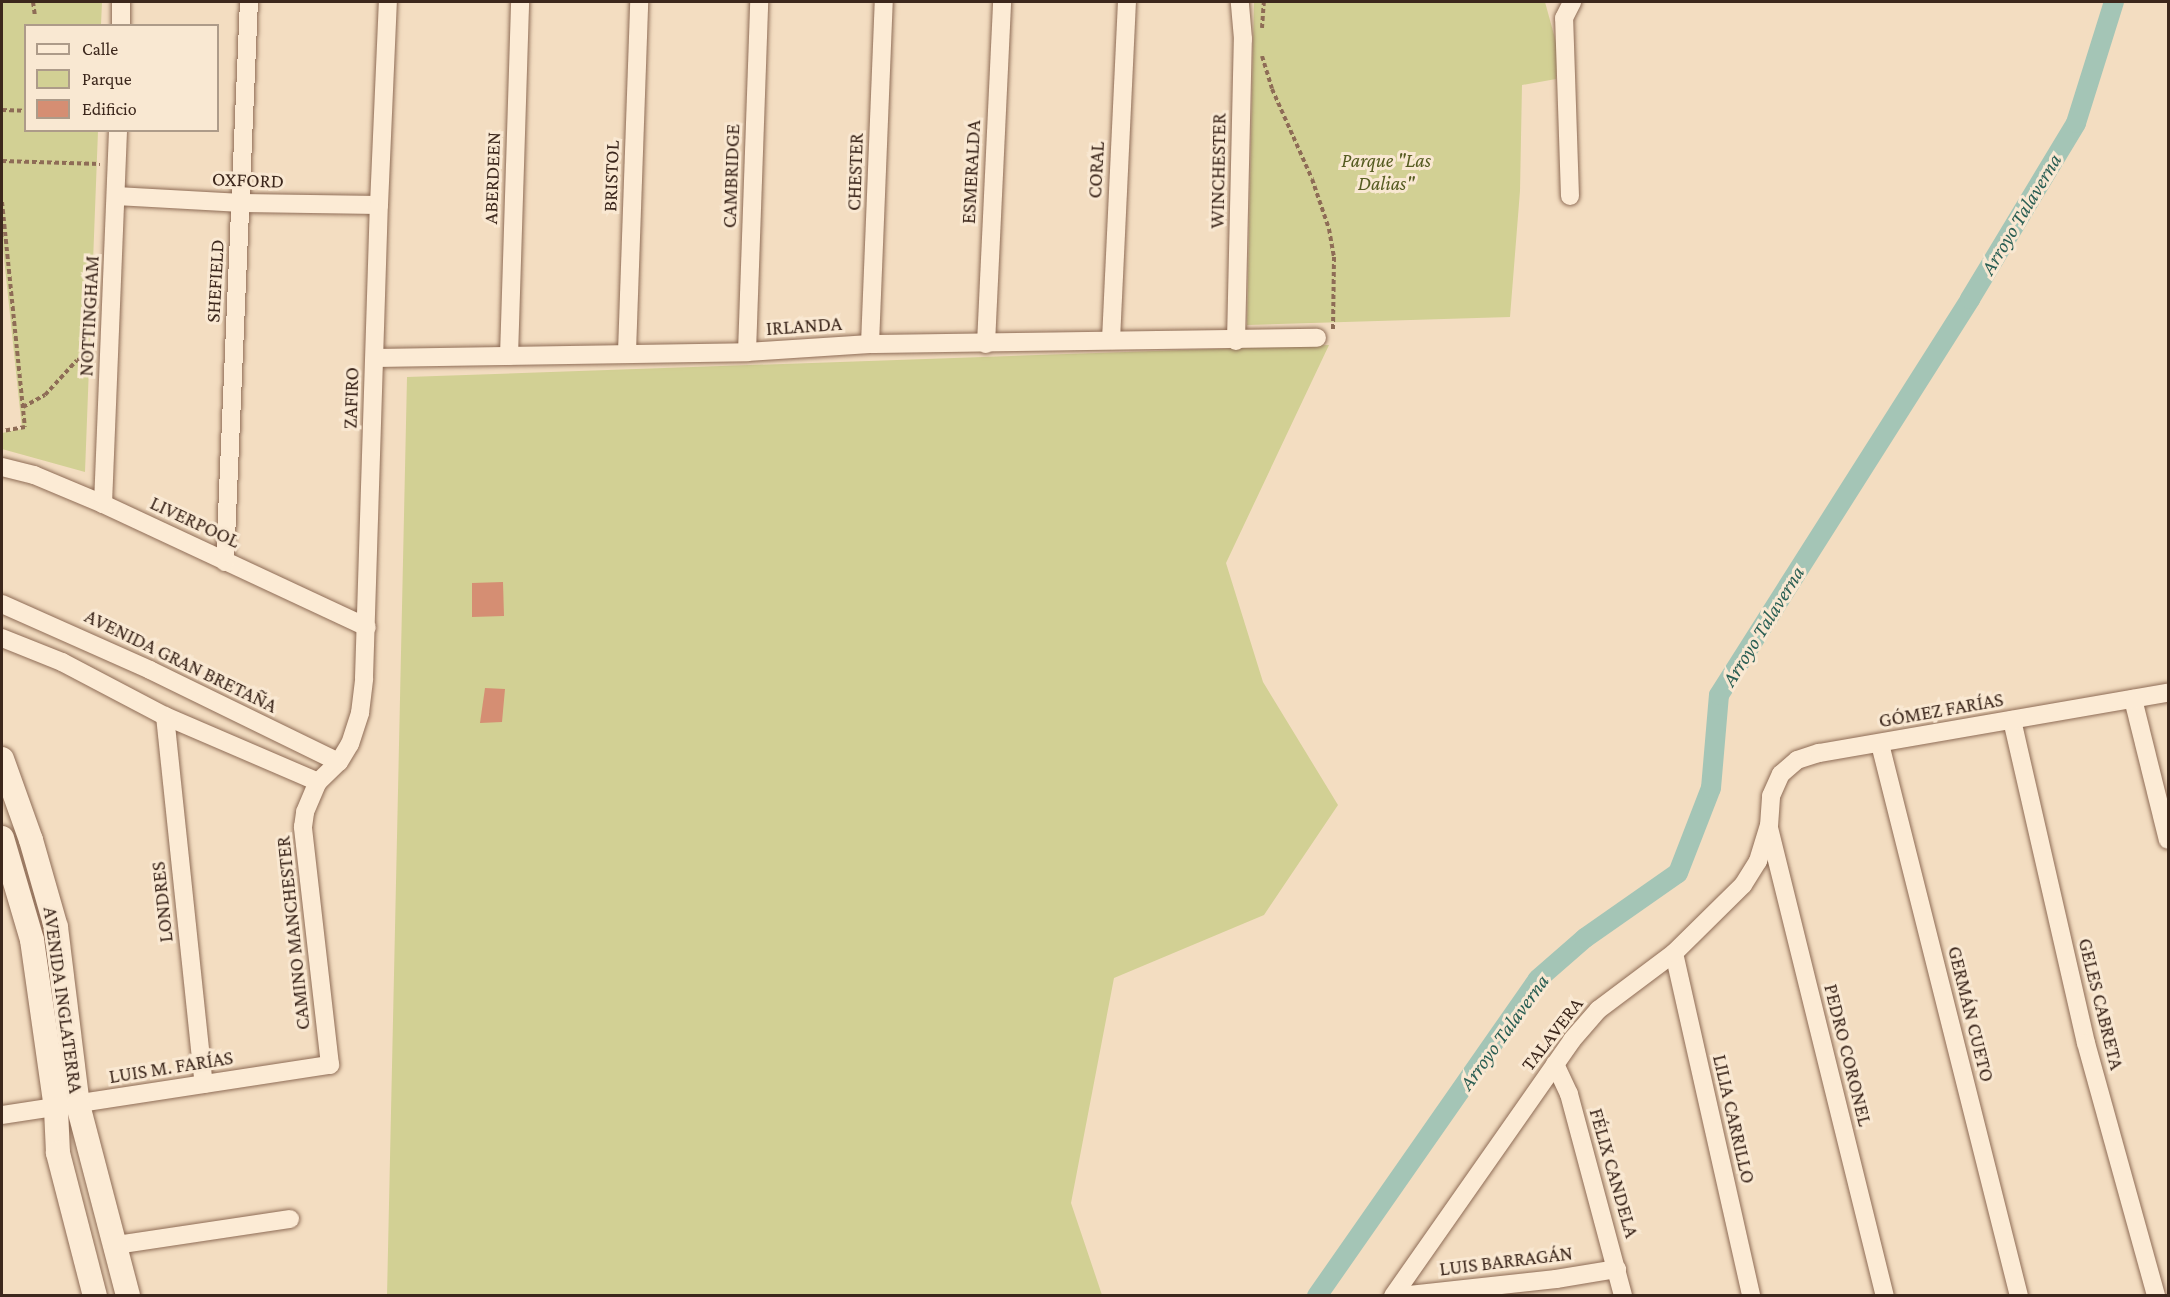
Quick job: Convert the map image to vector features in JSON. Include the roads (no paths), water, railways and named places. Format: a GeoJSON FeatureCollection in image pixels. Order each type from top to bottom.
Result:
{"type":"FeatureCollection","features":[{"type":"Feature","properties":{"kind":"street"},"geometry":{"type":"LineString","coordinates":[[121,24],[122,2]]}},
{"type":"Feature","properties":{"kind":"street","name":"SHEFIELD"},"geometry":{"type":"LineString","coordinates":[[225,562],[249,2]]}},
{"type":"Feature","properties":{"kind":"street","name":"ZAFIRO"},"geometry":{"type":"LineString","coordinates":[[318,782],[339,762],[350,744],[360,713],[367,627],[379,205],[388,2]]}},
{"type":"Feature","properties":{"kind":"street","name":"ABERDEEN"},"geometry":{"type":"LineString","coordinates":[[509,356],[520,2]]}},
{"type":"Feature","properties":{"kind":"street","name":"BRISTOL"},"geometry":{"type":"LineString","coordinates":[[627,352],[639,2]]}},
{"type":"Feature","properties":{"kind":"street","name":"CAMBRIDGE"},"geometry":{"type":"LineString","coordinates":[[747,352],[759,2]]}},
{"type":"Feature","properties":{"kind":"street","name":"CHESTER"},"geometry":{"type":"LineString","coordinates":[[870,344],[884,2]]}},
{"type":"Feature","properties":{"kind":"street","name":"ESMERALDA"},"geometry":{"type":"LineString","coordinates":[[986,344],[1002,2]]}},
{"type":"Feature","properties":{"kind":"street","name":"CORAL"},"geometry":{"type":"LineString","coordinates":[[1111,340],[1127,2]]}},
{"type":"Feature","properties":{"kind":"street","name":"WINCHESTER"},"geometry":{"type":"LineString","coordinates":[[1236,341],[1243,39],[1240,2]]}},
{"type":"Feature","properties":{"kind":"street"},"geometry":{"type":"LineString","coordinates":[[1570,196],[1560,10],[1572,2]]}},
{"type":"Feature","properties":{"kind":"street","name":"NOTTINGHAM"},"geometry":{"type":"LineString","coordinates":[[103,504],[118,132]]}},
{"type":"Feature","properties":{"kind":"street","name":"OXFORD"},"geometry":{"type":"LineString","coordinates":[[117,196],[242,203],[379,205]]}},
{"type":"Feature","properties":{"kind":"street","name":"IRLANDA"},"geometry":{"type":"LineString","coordinates":[[375,358],[627,352],[747,352],[870,344],[986,344],[1111,340],[1236,341],[1317,338]]}},
{"type":"Feature","properties":{"kind":"street","name":"LIVERPOOL"},"geometry":{"type":"LineString","coordinates":[[2,467],[34,475],[103,504],[367,627]]}},
{"type":"Feature","properties":{"kind":"street","name":"AVENIDA GRAN BRETAÑA"},"geometry":{"type":"LineString","coordinates":[[2,604],[87,640],[339,762]]}},
{"type":"Feature","properties":{"kind":"street"},"geometry":{"type":"LineString","coordinates":[[2,638],[62,662],[165,716],[318,782]]}},
{"type":"Feature","properties":{"kind":"street","name":"GÓMEZ FARÍAS"},"geometry":{"type":"LineString","coordinates":[[1769,826],[1771,796],[1781,774],[1797,760],[1819,753],[2169,693]]}},
{"type":"Feature","properties":{"kind":"street"},"geometry":{"type":"LineString","coordinates":[[2133,699],[2169,840]]}},
{"type":"Feature","properties":{"kind":"street","name":"LONDRES"},"geometry":{"type":"LineString","coordinates":[[165,716],[204,1084]]}},
{"type":"Feature","properties":{"kind":"street","name":"GELES CABRETA"},"geometry":{"type":"LineString","coordinates":[[2012,720],[2086,1043],[2156,1296]]}},
{"type":"Feature","properties":{"kind":"street","name":"GERMÁN CUETO"},"geometry":{"type":"LineString","coordinates":[[1880,744],[2019,1296]]}},
{"type":"Feature","properties":{"kind":"street","name":"AVENIDA INGLATERRA"},"geometry":{"type":"LineString","coordinates":[[2,759],[32,840],[56,927],[67,1107]]}},
{"type":"Feature","properties":{"kind":"street","name":"CAMINO MANCHESTER"},"geometry":{"type":"LineString","coordinates":[[318,782],[308,804],[303,826],[328,1047]]}},
{"type":"Feature","properties":{"kind":"street","name":"TALAVERA"},"geometry":{"type":"LineString","coordinates":[[1393,1296],[1555,1064],[1598,1010],[1674,953],[1743,885],[1758,861],[1769,826]]}},
{"type":"Feature","properties":{"kind":"street","name":"PEDRO CORONEL"},"geometry":{"type":"LineString","coordinates":[[1769,826],[1885,1296]]}},
{"type":"Feature","properties":{"kind":"street","name":"AVENIDA INGLATERRA"},"geometry":{"type":"LineString","coordinates":[[2,838],[32,940],[67,1107]]}},
{"type":"Feature","properties":{"kind":"street","name":"LILIA CARRILLO"},"geometry":{"type":"LineString","coordinates":[[1674,953],[1751,1296]]}},
{"type":"Feature","properties":{"kind":"street","name":"LUIS M. FARÍAS"},"geometry":{"type":"LineString","coordinates":[[2,1115],[67,1107],[330,1065],[328,1047]]}},
{"type":"Feature","properties":{"kind":"street","name":"FÉLIX CANDELA"},"geometry":{"type":"LineString","coordinates":[[1555,1064],[1569,1094],[1623,1296]]}},
{"type":"Feature","properties":{"kind":"street"},"geometry":{"type":"LineString","coordinates":[[67,1107],[116,1245],[128,1296]]}},
{"type":"Feature","properties":{"kind":"street"},"geometry":{"type":"LineString","coordinates":[[67,1107],[58,1153],[95,1296]]}},
{"type":"Feature","properties":{"kind":"street"},"geometry":{"type":"LineString","coordinates":[[116,1245],[290,1219]]}},
{"type":"Feature","properties":{"kind":"street","name":"LUIS BARRAGÁN"},"geometry":{"type":"LineString","coordinates":[[1400,1296],[1556,1279],[1617,1269]]}},
{"type":"Feature","properties":{"kind":"waterway","name":"Arroyo Talaverna"},"geometry":{"type":"LineString","coordinates":[[1317,1296],[1538,979],[1585,938],[1678,873],[1711,788],[1719,695],[1970,299],[2076,123],[2114,2]]}},
{"type":"Feature","properties":{"kind":"park label","name":"Parque \"Las Dalias\""},"geometry":{"type":"Point","coordinates":[1386,172]}}]}
